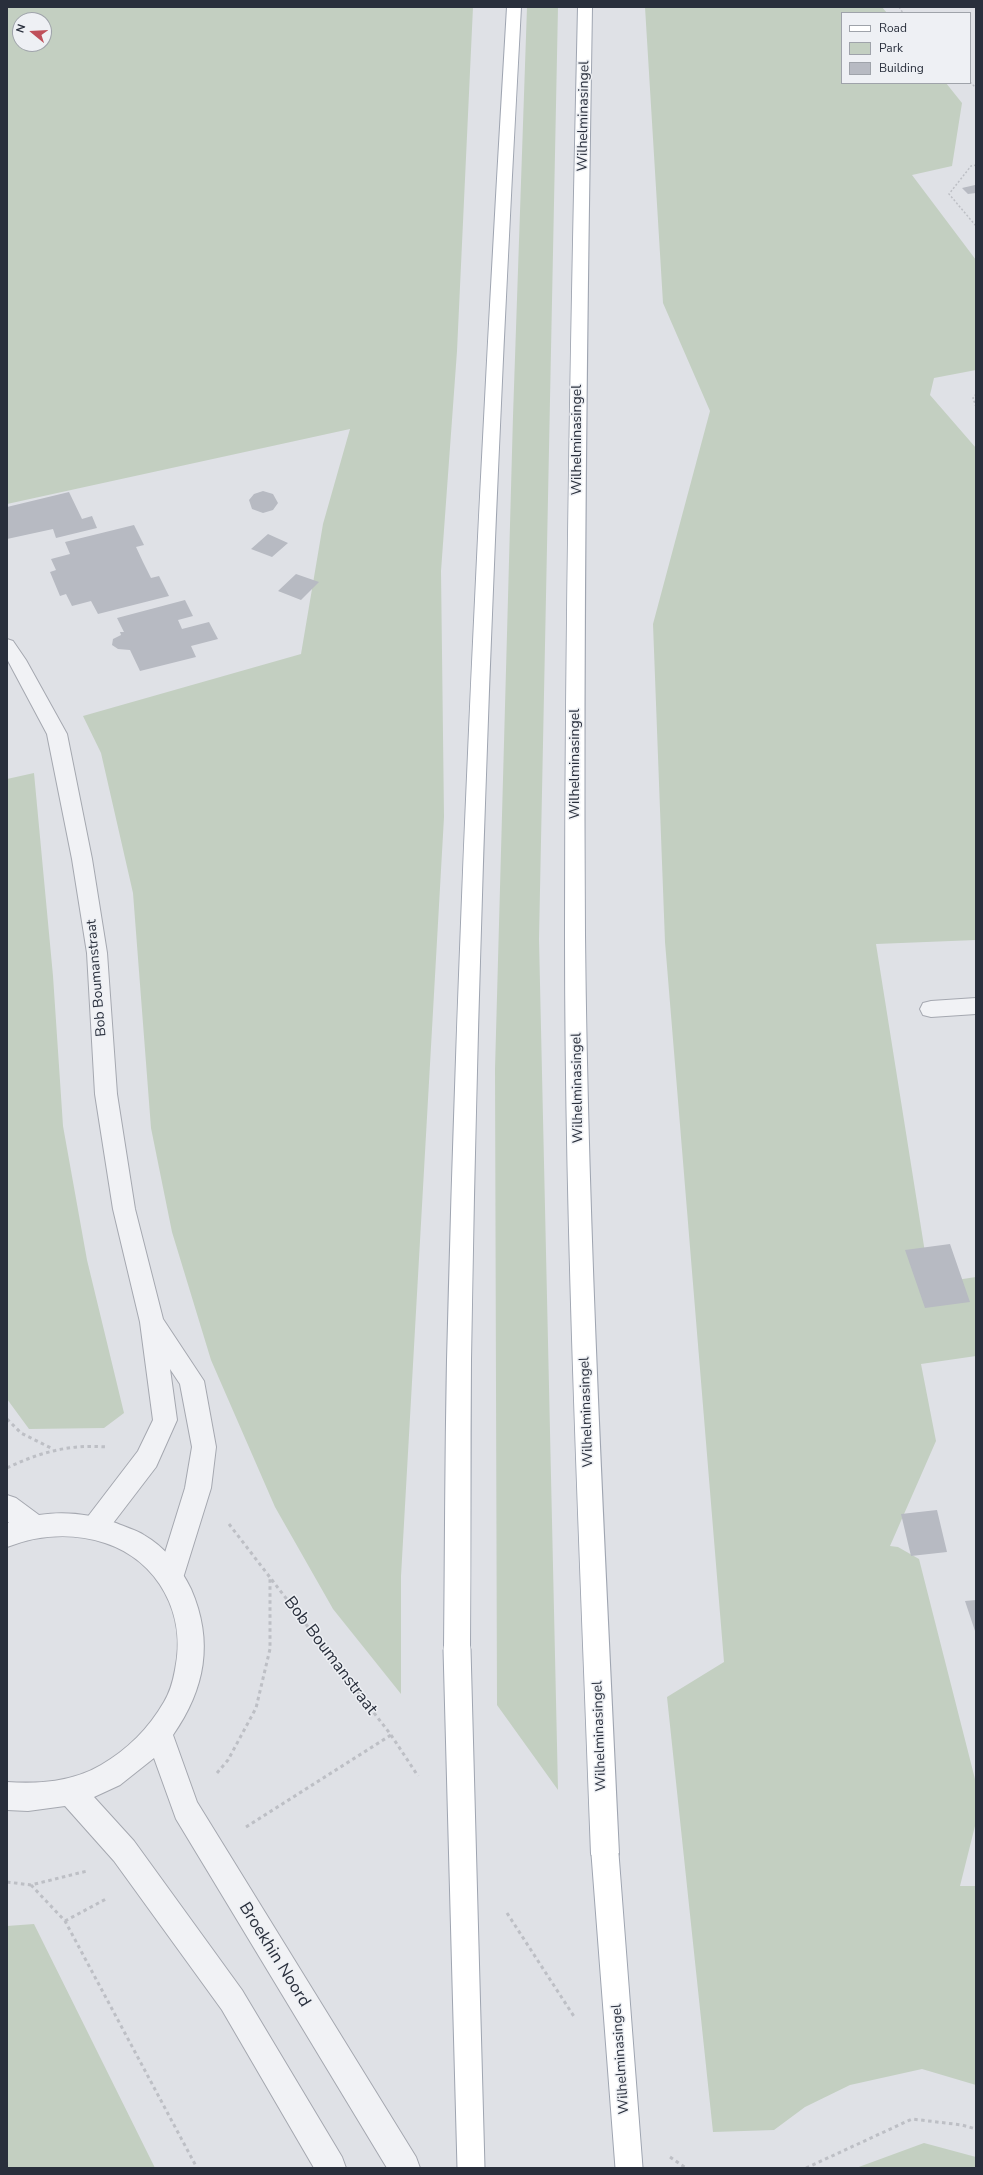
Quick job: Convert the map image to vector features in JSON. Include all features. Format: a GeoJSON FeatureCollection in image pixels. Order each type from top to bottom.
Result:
{"type":"FeatureCollection","features":[{"type":"Feature","properties":{"kind":"main road"},"geometry":{"type":"LineString","coordinates":[[471,2168],[457,1649],[460,1321],[473,828],[502,215],[514,7]]}},
{"type":"Feature","properties":{"kind":"main road","name":"Wilhelminasingel"},"geometry":{"type":"LineString","coordinates":[[586,7],[578,369],[575,938],[582,1286],[605,1854],[630,2168]]}},
{"type":"Feature","properties":{"kind":"street","name":"Bob Boumanstraat"},"geometry":{"type":"LineString","coordinates":[[7,645],[17,660],[57,734],[82,859],[97,953],[106,1094],[124,1209],[152,1322],[165,1420],[147,1459],[95,1527]]}},
{"type":"Feature","properties":{"kind":"street"},"geometry":{"type":"LineString","coordinates":[[931,1009],[976,1006]]}},
{"type":"Feature","properties":{"kind":"street","name":"Bob Boumanstraat"},"geometry":{"type":"LineString","coordinates":[[152,1322],[192,1381],[204,1447],[198,1488],[172,1575]]}},
{"type":"Feature","properties":{"kind":"street"},"geometry":{"type":"LineString","coordinates":[[7,1506],[35,1527]]}},
{"type":"Feature","properties":{"kind":"street"},"geometry":{"type":"LineString","coordinates":[[7,1535],[35,1527],[70,1524],[95,1527],[137,1544],[155,1558],[172,1575],[183,1597],[190,1620],[192,1647],[188,1675],[177,1705],[159,1733],[125,1766],[99,1781],[71,1792],[30,1798],[7,1796]]}},
{"type":"Feature","properties":{"kind":"street","name":"Broekhin Noord"},"geometry":{"type":"LineString","coordinates":[[159,1733],[186,1809],[405,2168]]}},
{"type":"Feature","properties":{"kind":"street"},"geometry":{"type":"LineString","coordinates":[[71,1792],[124,1851],[232,2000],[331,2168]]}},
{"type":"Feature","properties":{"kind":"path"},"geometry":{"type":"LineString","coordinates":[[976,165],[971,166],[950,194],[976,226]]}},
{"type":"Feature","properties":{"kind":"path"},"geometry":{"type":"LineString","coordinates":[[976,394],[973,398],[976,407]]}},
{"type":"Feature","properties":{"kind":"path"},"geometry":{"type":"LineString","coordinates":[[7,1419],[21,1433],[51,1448]]}},
{"type":"Feature","properties":{"kind":"path"},"geometry":{"type":"LineString","coordinates":[[7,1468],[51,1448],[90,1445],[109,1447]]}},
{"type":"Feature","properties":{"kind":"path","name":"Bob Boumanstraat"},"geometry":{"type":"LineString","coordinates":[[270,1577],[391,1735],[421,1782]]}},
{"type":"Feature","properties":{"kind":"path"},"geometry":{"type":"LineString","coordinates":[[7,1882],[31,1885],[65,1921],[197,2168]]}},
{"type":"Feature","properties":{"kind":"path"},"geometry":{"type":"LineString","coordinates":[[504,1909],[578,2023]]}},
{"type":"Feature","properties":{"kind":"path"},"geometry":{"type":"LineString","coordinates":[[806,2168],[912,2119],[962,2125],[976,2129]]}},
{"type":"Feature","properties":{"kind":"path"},"geometry":{"type":"LineString","coordinates":[[666,2155],[686,2168]]}},
{"type":"Feature","properties":{"kind":"green space"},"geometry":{"type":"Polygon","coordinates":[[[7,7],[473,7],[457,351],[441,571],[444,817],[401,1576],[401,1694],[333,1609],[275,1507],[211,1360],[172,1232],[151,1128],[133,893],[101,753],[83,716],[301,654],[323,524],[350,429],[7,504],[7,7]]]}},
{"type":"Feature","properties":{"kind":"green space"},"geometry":{"type":"Polygon","coordinates":[[[527,7],[558,7],[539,939],[558,1790],[497,1705],[495,1069],[513,416],[527,7]]]}},
{"type":"Feature","properties":{"kind":"green space"},"geometry":{"type":"Polygon","coordinates":[[[645,7],[882,7],[886,12],[841,12],[841,84],[947,84],[962,103],[952,166],[912,175],[976,260],[976,370],[934,378],[930,395],[976,448],[976,940],[876,944],[930,1284],[976,1277],[976,1356],[921,1364],[936,1441],[890,1546],[898,1547],[919,1559],[976,1783],[976,1822],[960,1886],[976,1886],[976,2085],[922,2069],[850,2085],[805,2107],[774,2130],[713,2132],[667,1697],[724,1662],[665,942],[653,624],[710,411],[663,303],[645,7]]]}},
{"type":"Feature","properties":{"kind":"green space"},"geometry":{"type":"Polygon","coordinates":[[[34,773],[53,976],[63,1126],[87,1260],[124,1413],[104,1428],[29,1429],[7,1399],[7,779],[34,773]]]}},
{"type":"Feature","properties":{"kind":"green space"},"geometry":{"type":"Polygon","coordinates":[[[34,1924],[155,2168],[7,2168],[7,1926],[34,1924]]]}},
{"type":"Feature","properties":{"kind":"green space"},"geometry":{"type":"Polygon","coordinates":[[[924,2143],[976,2157],[976,2168],[856,2168],[924,2143]]]}},
{"type":"Feature","properties":{"kind":"building"},"geometry":{"type":"Polygon","coordinates":[[[975,185],[976,193],[968,194],[962,188],[975,185]]]}},
{"type":"Feature","properties":{"kind":"building"},"geometry":{"type":"Polygon","coordinates":[[[263,491],[273,494],[278,503],[273,510],[263,513],[252,509],[249,500],[254,494],[263,491]]]}},
{"type":"Feature","properties":{"kind":"building"},"geometry":{"type":"Polygon","coordinates":[[[69,492],[82,519],[92,516],[97,528],[56,538],[53,529],[7,539],[7,507],[69,492]]]}},
{"type":"Feature","properties":{"kind":"building"},"geometry":{"type":"Polygon","coordinates":[[[134,525],[144,545],[136,547],[143,562],[151,578],[159,576],[169,596],[98,614],[91,601],[72,606],[66,594],[60,596],[50,572],[56,570],[51,559],[70,554],[65,542],[134,525]]]}},
{"type":"Feature","properties":{"kind":"building"},"geometry":{"type":"Polygon","coordinates":[[[268,534],[288,543],[272,557],[251,549],[268,534]]]}},
{"type":"Feature","properties":{"kind":"building"},"geometry":{"type":"Polygon","coordinates":[[[296,574],[319,582],[301,600],[278,591],[296,574]]]}},
{"type":"Feature","properties":{"kind":"building"},"geometry":{"type":"Polygon","coordinates":[[[185,600],[193,616],[178,620],[182,629],[209,622],[218,639],[191,646],[196,657],[140,671],[130,650],[118,649],[112,645],[113,639],[121,635],[120,632],[124,632],[117,618],[185,600]]]}},
{"type":"Feature","properties":{"kind":"building"},"geometry":{"type":"Polygon","coordinates":[[[950,1244],[970,1302],[925,1308],[905,1250],[950,1244]]]}},
{"type":"Feature","properties":{"kind":"building"},"geometry":{"type":"Polygon","coordinates":[[[937,1510],[947,1552],[911,1556],[901,1514],[937,1510]]]}},
{"type":"Feature","properties":{"kind":"building"},"geometry":{"type":"Polygon","coordinates":[[[976,1600],[976,1634],[965,1601],[976,1600]]]}}]}
